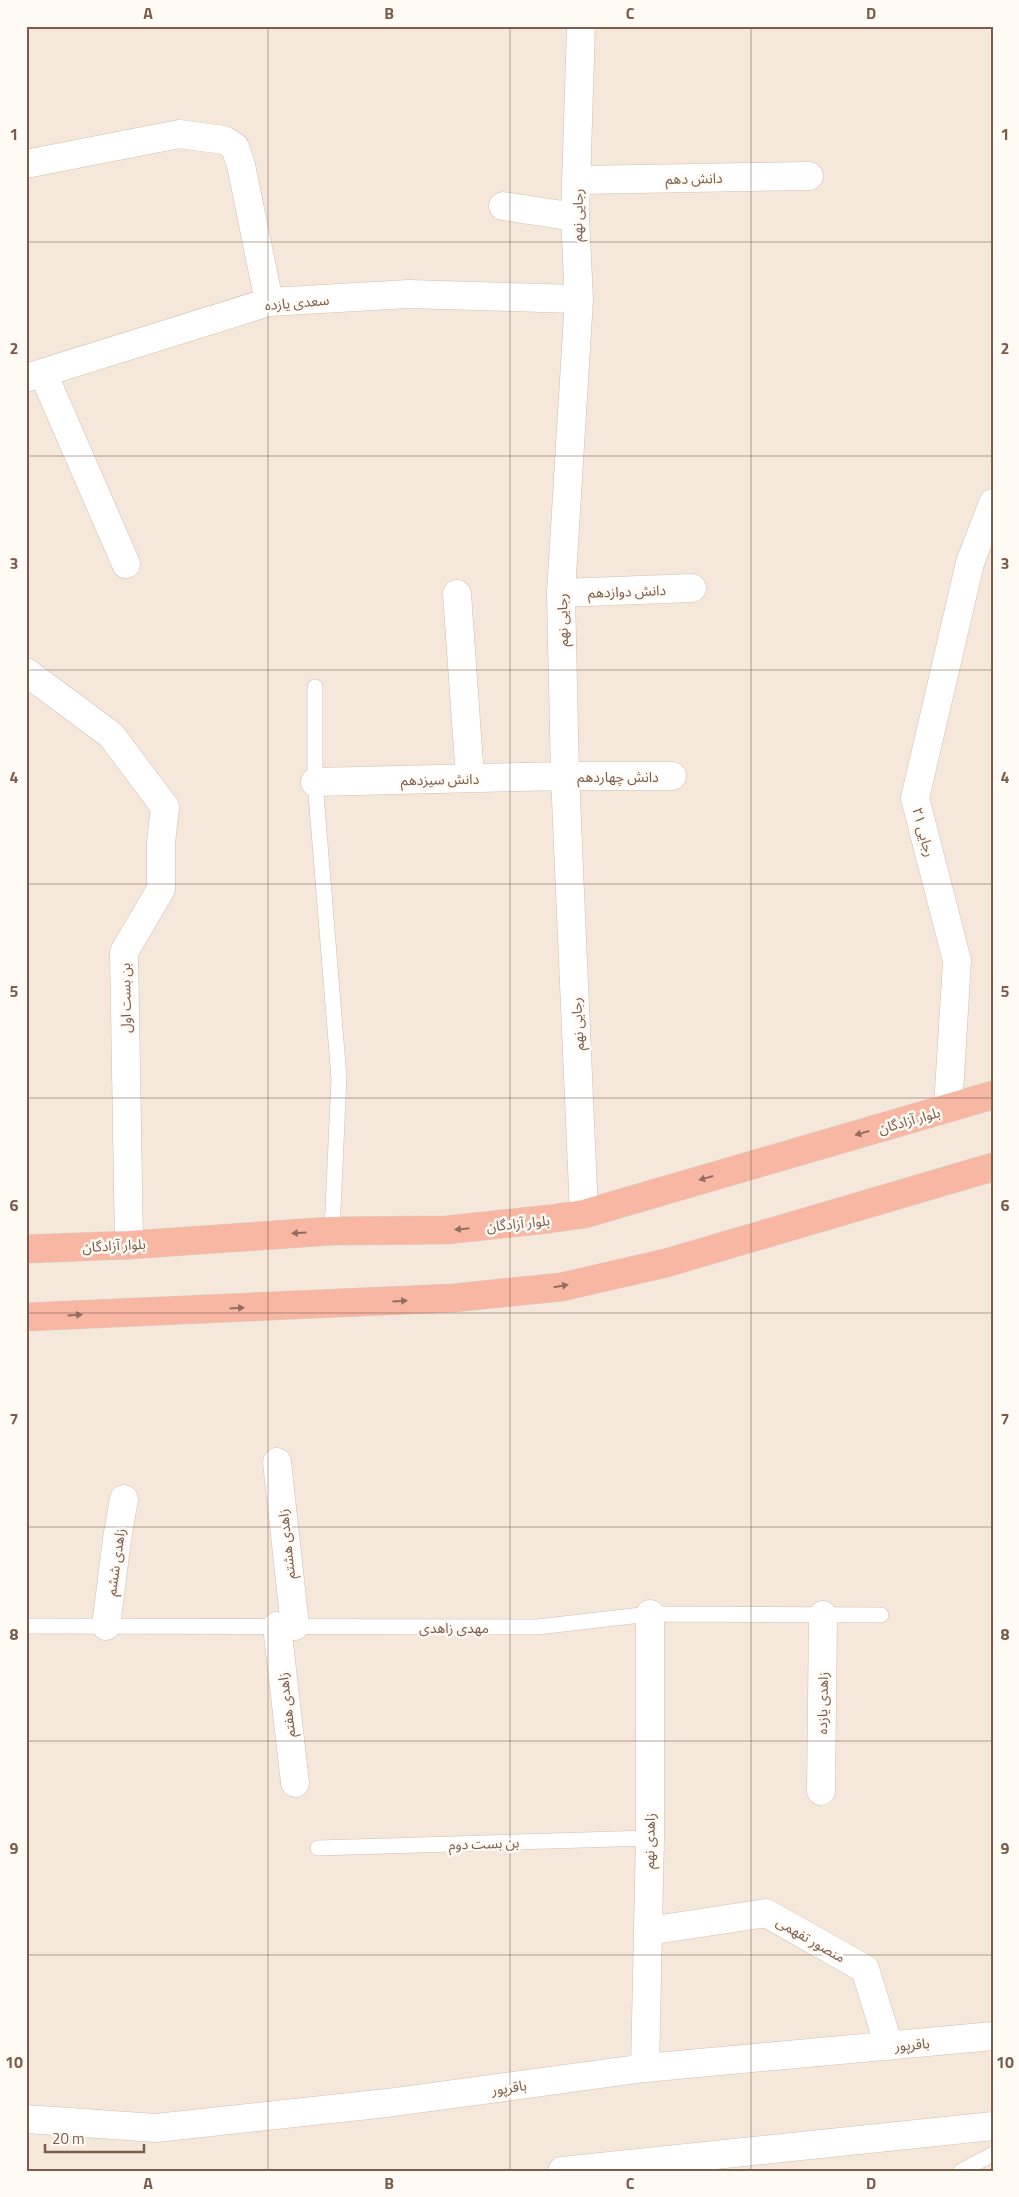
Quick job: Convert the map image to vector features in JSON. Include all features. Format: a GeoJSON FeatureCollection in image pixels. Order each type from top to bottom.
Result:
{"type":"FeatureCollection","features":[{"type":"Feature","properties":{"kind":"highway","name":"بلوار آزادگان"},"geometry":{"type":"LineString","coordinates":[[26,1249],[332,1231],[447,1230],[584,1214],[993,1095]]}},
{"type":"Feature","properties":{"kind":"highway"},"geometry":{"type":"LineString","coordinates":[[26,1317],[453,1298],[560,1287],[666,1263],[993,1167]]}},
{"type":"Feature","properties":{"kind":"street","name":"رجایی نهم"},"geometry":{"type":"LineString","coordinates":[[581,26],[578,180],[575,217],[579,299],[561,593],[564,776],[584,1214]]}},
{"type":"Feature","properties":{"kind":"street"},"geometry":{"type":"LineString","coordinates":[[26,164],[179,134],[224,140],[235,147],[241,165],[269,302]]}},
{"type":"Feature","properties":{"kind":"street","name":"دانش دهم"},"geometry":{"type":"LineString","coordinates":[[578,180],[810,176]]}},
{"type":"Feature","properties":{"kind":"street"},"geometry":{"type":"LineString","coordinates":[[503,206],[575,217]]}},
{"type":"Feature","properties":{"kind":"street","name":"سعدی یازده"},"geometry":{"type":"LineString","coordinates":[[35,376],[269,302],[409,294],[579,299]]}},
{"type":"Feature","properties":{"kind":"street"},"geometry":{"type":"LineString","coordinates":[[35,376],[126,564]]}},
{"type":"Feature","properties":{"kind":"street","name":"رجایی ۲۱"},"geometry":{"type":"LineString","coordinates":[[948,1108],[957,961],[915,798],[970,563],[993,503]]}},
{"type":"Feature","properties":{"kind":"street","name":"دانش دوازدهم"},"geometry":{"type":"LineString","coordinates":[[561,593],[692,588]]}},
{"type":"Feature","properties":{"kind":"street"},"geometry":{"type":"LineString","coordinates":[[457,594],[470,778]]}},
{"type":"Feature","properties":{"kind":"street","name":"بن بست اول"},"geometry":{"type":"LineString","coordinates":[[26,672],[110,735],[164,807],[161,843],[161,890],[124,952],[129,1244]]}},
{"type":"Feature","properties":{"kind":"street","name":"دانش چهاردهم"},"geometry":{"type":"LineString","coordinates":[[564,776],[672,776]]}},
{"type":"Feature","properties":{"kind":"street","name":"دانش سیزدهم"},"geometry":{"type":"LineString","coordinates":[[316,782],[564,776]]}},
{"type":"Feature","properties":{"kind":"street","name":"زاهدی هشتم"},"geometry":{"type":"LineString","coordinates":[[278,1462],[286,1626]]}},
{"type":"Feature","properties":{"kind":"street","name":"زاهدی ششم"},"geometry":{"type":"LineString","coordinates":[[106,1626],[124,1499]]}},
{"type":"Feature","properties":{"kind":"street","name":"زاهدی نهم"},"geometry":{"type":"LineString","coordinates":[[645,2068],[650,1838],[650,1614]]}},
{"type":"Feature","properties":{"kind":"street","name":"زاهدی یازده"},"geometry":{"type":"LineString","coordinates":[[821,1792],[823,1615]]}},
{"type":"Feature","properties":{"kind":"street","name":"زاهدی هفتم"},"geometry":{"type":"LineString","coordinates":[[286,1626],[295,1784]]}},
{"type":"Feature","properties":{"kind":"street","name":"منصور تفهمی"},"geometry":{"type":"LineString","coordinates":[[648,1931],[766,1913],[865,1970],[889,2046]]}},
{"type":"Feature","properties":{"kind":"street","name":"باقرپور"},"geometry":{"type":"LineString","coordinates":[[26,2119],[156,2128],[387,2103],[645,2068],[993,2036]]}},
{"type":"Feature","properties":{"kind":"street"},"geometry":{"type":"LineString","coordinates":[[562,2171],[993,2126]]}},
{"type":"Feature","properties":{"kind":"lane"},"geometry":{"type":"LineString","coordinates":[[314,687],[316,782],[339,1078],[332,1231]]}},
{"type":"Feature","properties":{"kind":"lane","name":"مهدی زاهدی"},"geometry":{"type":"LineString","coordinates":[[26,1626],[537,1627],[650,1614],[881,1615]]}},
{"type":"Feature","properties":{"kind":"lane","name":"بن بست دوم"},"geometry":{"type":"LineString","coordinates":[[318,1848],[650,1838]]}},
{"type":"Feature","properties":{"kind":"lane"},"geometry":{"type":"LineString","coordinates":[[961,2171],[993,2154]]}},
{"type":"Feature","properties":{"kind":"shaded area"},"geometry":{"type":"Polygon","coordinates":[[[26,26],[993,26],[993,2171],[26,2171],[26,26]]]}}]}
